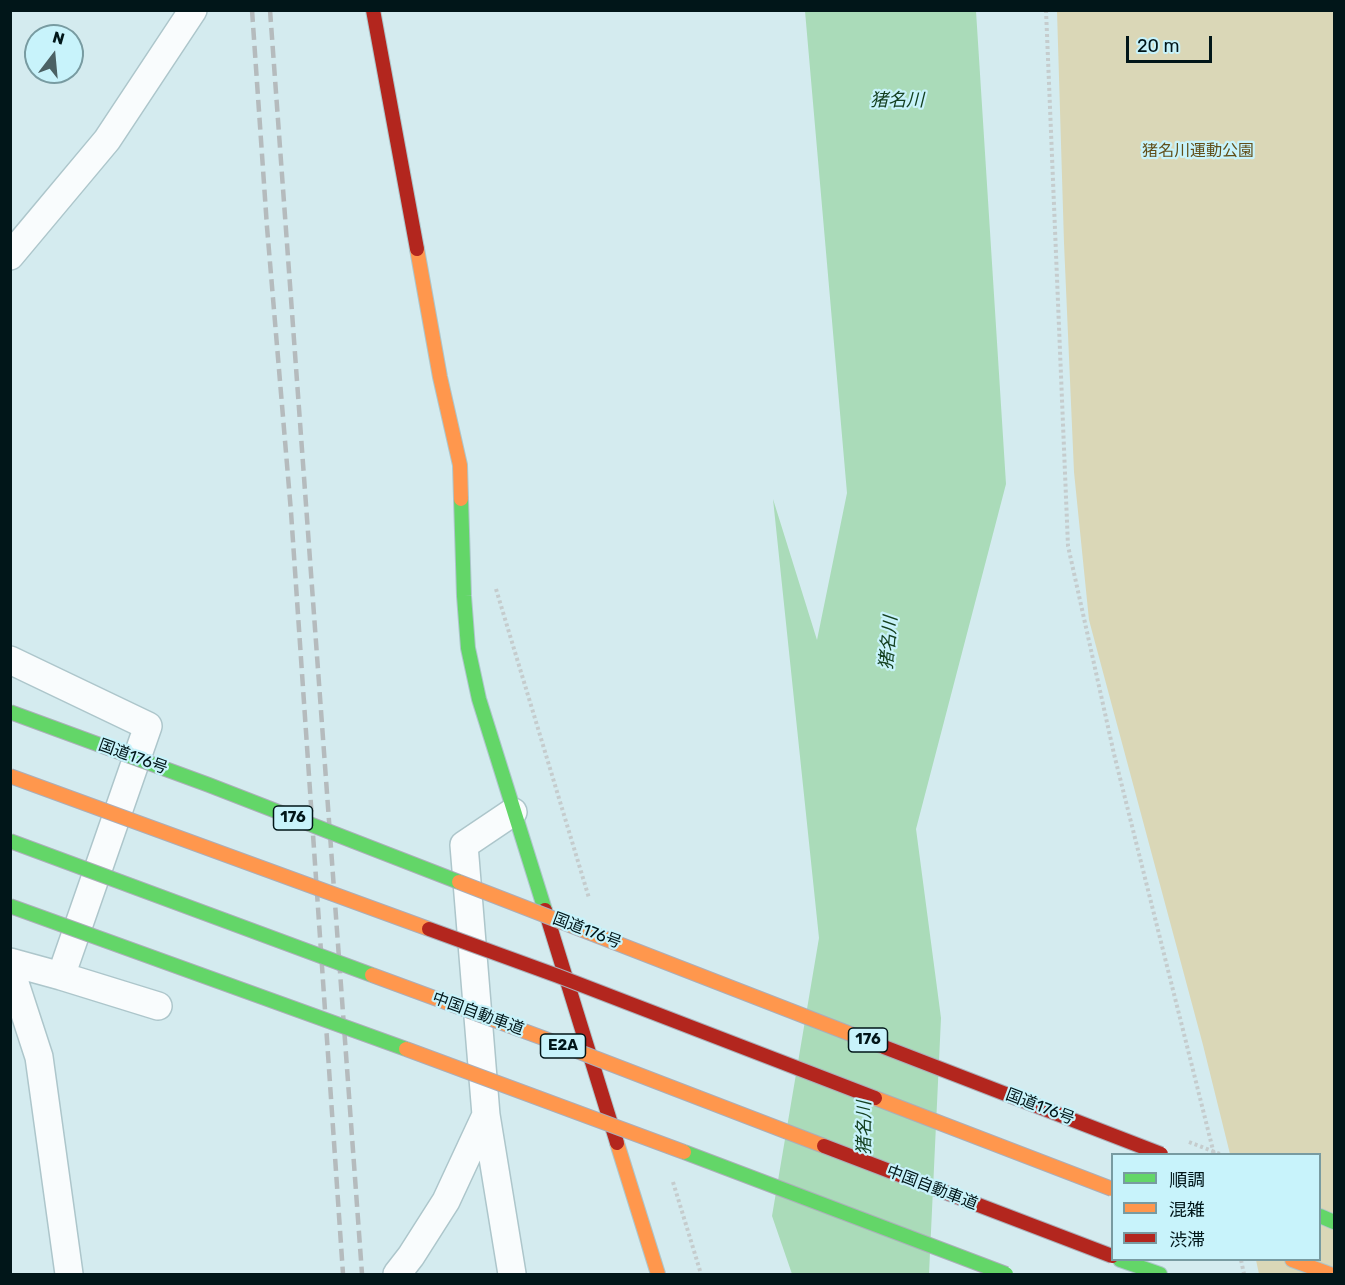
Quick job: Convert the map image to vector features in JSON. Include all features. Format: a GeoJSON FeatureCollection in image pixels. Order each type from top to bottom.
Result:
{"type":"FeatureCollection","features":[{"type":"Feature","properties":{"kind":"main road"},"geometry":{"type":"LineString","coordinates":[[372,10],[440,377],[460,465],[468,648],[479,699],[658,1275]]}},
{"type":"Feature","properties":{"kind":"main road"},"geometry":{"type":"LineString","coordinates":[[21,702],[209,785]]}},
{"type":"Feature","properties":{"kind":"main road","name":"国道176号"},"geometry":{"type":"LineString","coordinates":[[10,712],[209,785],[1156,1153]]}},
{"type":"Feature","properties":{"kind":"main road"},"geometry":{"type":"LineString","coordinates":[[10,776],[558,976],[1111,1188]]}},
{"type":"Feature","properties":{"kind":"main road","name":"中国自動車道"},"geometry":{"type":"LineString","coordinates":[[10,842],[87,868],[543,1038],[1111,1255]]}},
{"type":"Feature","properties":{"kind":"main road"},"geometry":{"type":"LineString","coordinates":[[10,906],[548,1101],[1006,1275]]}},
{"type":"Feature","properties":{"kind":"main road"},"geometry":{"type":"LineString","coordinates":[[55,937],[246,990]]}},
{"type":"Feature","properties":{"kind":"main road"},"geometry":{"type":"LineString","coordinates":[[1321,1216],[1335,1222]]}},
{"type":"Feature","properties":{"kind":"main road"},"geometry":{"type":"LineString","coordinates":[[1123,1261],[1160,1275]]}},
{"type":"Feature","properties":{"kind":"main road"},"geometry":{"type":"LineString","coordinates":[[1295,1261],[1330,1275]]}},
{"type":"Feature","properties":{"kind":"street"},"geometry":{"type":"LineString","coordinates":[[10,256],[107,140],[193,10]]}},
{"type":"Feature","properties":{"kind":"street"},"geometry":{"type":"LineString","coordinates":[[10,660],[148,726],[61,976]]}},
{"type":"Feature","properties":{"kind":"street"},"geometry":{"type":"LineString","coordinates":[[512,1275],[486,1115],[464,845],[513,812]]}},
{"type":"Feature","properties":{"kind":"street"},"geometry":{"type":"LineString","coordinates":[[10,962],[158,1006]]}},
{"type":"Feature","properties":{"kind":"street"},"geometry":{"type":"LineString","coordinates":[[10,968],[39,1057],[69,1275]]}},
{"type":"Feature","properties":{"kind":"street"},"geometry":{"type":"LineString","coordinates":[[397,1275],[446,1202],[486,1115]]}},
{"type":"Feature","properties":{"kind":"path"},"geometry":{"type":"LineString","coordinates":[[1046,10],[1068,546],[1114,754],[1214,1153]]}},
{"type":"Feature","properties":{"kind":"path"},"geometry":{"type":"LineString","coordinates":[[495,586],[591,907]]}},
{"type":"Feature","properties":{"kind":"path"},"geometry":{"type":"LineString","coordinates":[[670,1171],[701,1275]]}},
{"type":"Feature","properties":{"kind":"green space","name":"猪名川運動公園"},"geometry":{"type":"Polygon","coordinates":[[[1057,11],[1334,11],[1334,1274],[1259,1274],[1256,1261],[1321,1261],[1321,1153],[1230,1153],[1089,620],[1074,472],[1057,11]]]}},
{"type":"Feature","properties":{"kind":"water","name":"猪名川"},"geometry":{"type":"Polygon","coordinates":[[[805,11],[976,11],[1006,484],[916,829],[941,1018],[929,1274],[792,1274],[772,1216],[819,938],[773,499],[817,640],[847,493],[805,11]]]}},
{"type":"Feature","properties":{"kind":"railway"},"geometry":{"type":"LineString","coordinates":[[252,10],[267,227],[291,512],[343,1274]]}},
{"type":"Feature","properties":{"kind":"railway"},"geometry":{"type":"LineString","coordinates":[[270,10],[362,1274]]}},
{"type":"Feature","properties":{"kind":"traffic: fast"},"geometry":{"type":"LineString","coordinates":[[461,499],[468,648],[479,699],[545,910]]}},
{"type":"Feature","properties":{"kind":"traffic: fast"},"geometry":{"type":"LineString","coordinates":[[10,712],[209,785],[459,882]]}},
{"type":"Feature","properties":{"kind":"traffic: fast"},"geometry":{"type":"LineString","coordinates":[[10,841],[372,975]]}},
{"type":"Feature","properties":{"kind":"traffic: fast"},"geometry":{"type":"LineString","coordinates":[[10,906],[406,1049]]}},
{"type":"Feature","properties":{"kind":"traffic: fast"},"geometry":{"type":"LineString","coordinates":[[684,1152],[1006,1274]]}},
{"type":"Feature","properties":{"kind":"traffic: fast"},"geometry":{"type":"LineString","coordinates":[[1321,1216],[1334,1222]]}},
{"type":"Feature","properties":{"kind":"traffic: fast"},"geometry":{"type":"LineString","coordinates":[[1123,1261],[1160,1274]]}},
{"type":"Feature","properties":{"kind":"traffic: slow"},"geometry":{"type":"LineString","coordinates":[[417,249],[440,377],[460,465],[461,499]]}},
{"type":"Feature","properties":{"kind":"traffic: slow"},"geometry":{"type":"LineString","coordinates":[[10,776],[429,929]]}},
{"type":"Feature","properties":{"kind":"traffic: slow"},"geometry":{"type":"LineString","coordinates":[[459,882],[884,1047]]}},
{"type":"Feature","properties":{"kind":"traffic: slow"},"geometry":{"type":"LineString","coordinates":[[372,975],[824,1146]]}},
{"type":"Feature","properties":{"kind":"traffic: slow"},"geometry":{"type":"LineString","coordinates":[[406,1049],[684,1152]]}},
{"type":"Feature","properties":{"kind":"traffic: slow"},"geometry":{"type":"LineString","coordinates":[[875,1098],[1111,1189]]}},
{"type":"Feature","properties":{"kind":"traffic: slow"},"geometry":{"type":"LineString","coordinates":[[617,1143],[658,1274]]}},
{"type":"Feature","properties":{"kind":"traffic: slow"},"geometry":{"type":"LineString","coordinates":[[1295,1261],[1330,1274]]}},
{"type":"Feature","properties":{"kind":"traffic: jam"},"geometry":{"type":"LineString","coordinates":[[373,10],[417,249]]}},
{"type":"Feature","properties":{"kind":"traffic: jam"},"geometry":{"type":"LineString","coordinates":[[545,910],[617,1143]]}},
{"type":"Feature","properties":{"kind":"traffic: jam"},"geometry":{"type":"LineString","coordinates":[[429,929],[875,1098]]}},
{"type":"Feature","properties":{"kind":"traffic: jam"},"geometry":{"type":"LineString","coordinates":[[884,1047],[1158,1153]]}},
{"type":"Feature","properties":{"kind":"traffic: jam"},"geometry":{"type":"LineString","coordinates":[[824,1146],[1111,1256]]}}]}
